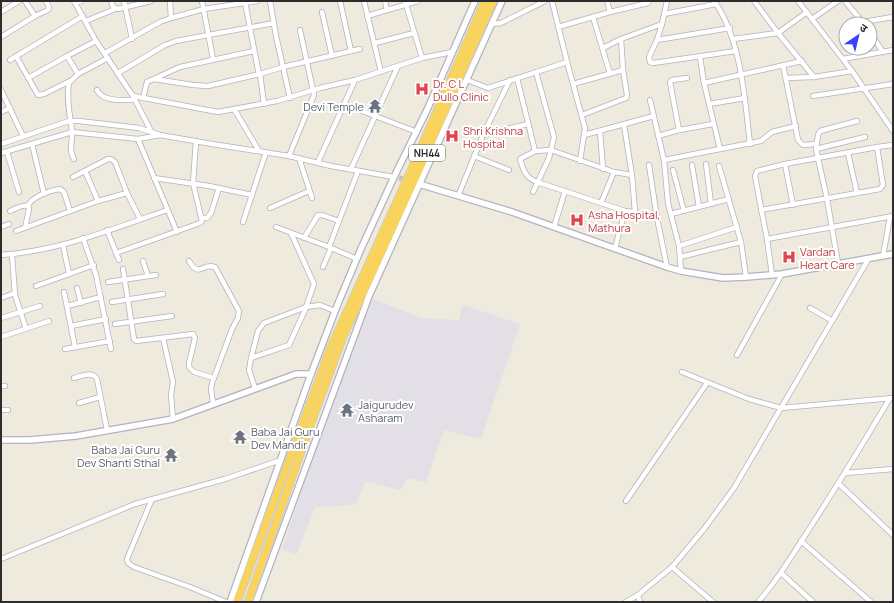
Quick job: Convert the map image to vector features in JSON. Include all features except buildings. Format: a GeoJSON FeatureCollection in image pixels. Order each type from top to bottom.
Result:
{"type":"FeatureCollection","features":[{"type":"Feature","properties":{"kind":"highway","name":"NH44"},"geometry":{"type":"LineString","coordinates":[[237,602],[334,340],[413,166],[485,1]]}},
{"type":"Feature","properties":{"kind":"highway","name":"NH44"},"geometry":{"type":"LineString","coordinates":[[248,602],[310,426],[344,338],[493,1]]}},
{"type":"Feature","properties":{"kind":"street"},"geometry":{"type":"LineString","coordinates":[[1,12],[19,1]]}},
{"type":"Feature","properties":{"kind":"street"},"geometry":{"type":"LineString","coordinates":[[25,1],[35,16]]}},
{"type":"Feature","properties":{"kind":"street"},"geometry":{"type":"LineString","coordinates":[[1,37],[35,16],[48,10],[49,7],[46,1]]}},
{"type":"Feature","properties":{"kind":"street"},"geometry":{"type":"LineString","coordinates":[[81,1],[75,2],[96,40],[134,98],[151,131]]}},
{"type":"Feature","properties":{"kind":"street"},"geometry":{"type":"LineString","coordinates":[[111,1],[115,9]]}},
{"type":"Feature","properties":{"kind":"street"},"geometry":{"type":"LineString","coordinates":[[124,1],[132,38]]}},
{"type":"Feature","properties":{"kind":"street"},"geometry":{"type":"LineString","coordinates":[[86,21],[115,9],[150,1]]}},
{"type":"Feature","properties":{"kind":"street"},"geometry":{"type":"LineString","coordinates":[[170,1],[171,18]]}},
{"type":"Feature","properties":{"kind":"street"},"geometry":{"type":"LineString","coordinates":[[202,1],[213,59]]}},
{"type":"Feature","properties":{"kind":"street"},"geometry":{"type":"LineString","coordinates":[[16,56],[38,95],[44,94],[71,80],[132,38],[160,22],[204,9],[257,1]]}},
{"type":"Feature","properties":{"kind":"street"},"geometry":{"type":"LineString","coordinates":[[270,1],[282,67],[290,98]]}},
{"type":"Feature","properties":{"kind":"street"},"geometry":{"type":"LineString","coordinates":[[340,1],[351,51]]}},
{"type":"Feature","properties":{"kind":"street"},"geometry":{"type":"LineString","coordinates":[[364,1],[381,72]]}},
{"type":"Feature","properties":{"kind":"street"},"geometry":{"type":"LineString","coordinates":[[385,1],[388,10]]}},
{"type":"Feature","properties":{"kind":"street"},"geometry":{"type":"LineString","coordinates":[[367,16],[405,3],[418,1]]}},
{"type":"Feature","properties":{"kind":"street"},"geometry":{"type":"LineString","coordinates":[[230,602],[335,311],[357,259],[397,178],[475,1]]}},
{"type":"Feature","properties":{"kind":"street"},"geometry":{"type":"LineString","coordinates":[[256,602],[369,296],[502,1]]}},
{"type":"Feature","properties":{"kind":"street"},"geometry":{"type":"LineString","coordinates":[[491,24],[500,23],[545,1]]}},
{"type":"Feature","properties":{"kind":"street"},"geometry":{"type":"LineString","coordinates":[[552,1],[585,128],[580,161]]}},
{"type":"Feature","properties":{"kind":"street"},"geometry":{"type":"LineString","coordinates":[[607,1],[610,12]]}},
{"type":"Feature","properties":{"kind":"street"},"geometry":{"type":"LineString","coordinates":[[558,27],[648,3],[649,1]]}},
{"type":"Feature","properties":{"kind":"street"},"geometry":{"type":"LineString","coordinates":[[667,1],[657,40],[649,57],[650,62],[653,64],[736,51]]}},
{"type":"Feature","properties":{"kind":"street"},"geometry":{"type":"LineString","coordinates":[[754,1],[814,77]]}},
{"type":"Feature","properties":{"kind":"street"},"geometry":{"type":"LineString","coordinates":[[798,1],[852,71],[893,130]]}},
{"type":"Feature","properties":{"kind":"street"},"geometry":{"type":"LineString","coordinates":[[812,19],[838,1]]}},
{"type":"Feature","properties":{"kind":"street"},"geometry":{"type":"LineString","coordinates":[[845,1],[857,16]]}},
{"type":"Feature","properties":{"kind":"street"},"geometry":{"type":"LineString","coordinates":[[245,2],[260,75],[264,104]]}},
{"type":"Feature","properties":{"kind":"street"},"geometry":{"type":"LineString","coordinates":[[664,14],[715,2],[730,28],[736,51],[745,98],[750,144]]}},
{"type":"Feature","properties":{"kind":"street"},"geometry":{"type":"LineString","coordinates":[[405,3],[422,58]]}},
{"type":"Feature","properties":{"kind":"street"},"geometry":{"type":"LineString","coordinates":[[322,12],[332,56]]}},
{"type":"Feature","properties":{"kind":"street"},"geometry":{"type":"LineString","coordinates":[[733,39],[778,33],[807,12]]}},
{"type":"Feature","properties":{"kind":"street"},"geometry":{"type":"LineString","coordinates":[[10,60],[83,16]]}},
{"type":"Feature","properties":{"kind":"street"},"geometry":{"type":"LineString","coordinates":[[593,17],[610,74]]}},
{"type":"Feature","properties":{"kind":"street"},"geometry":{"type":"LineString","coordinates":[[878,20],[893,17]]}},
{"type":"Feature","properties":{"kind":"street"},"geometry":{"type":"LineString","coordinates":[[118,73],[170,43],[209,34],[274,23]]}},
{"type":"Feature","properties":{"kind":"street"},"geometry":{"type":"LineString","coordinates":[[603,48],[662,24]]}},
{"type":"Feature","properties":{"kind":"street"},"geometry":{"type":"LineString","coordinates":[[657,40],[730,28]]}},
{"type":"Feature","properties":{"kind":"street"},"geometry":{"type":"LineString","coordinates":[[289,156],[313,99],[314,90],[300,30]]}},
{"type":"Feature","properties":{"kind":"street"},"geometry":{"type":"LineString","coordinates":[[375,44],[414,33]]}},
{"type":"Feature","properties":{"kind":"street"},"geometry":{"type":"LineString","coordinates":[[582,115],[626,98],[627,95],[623,70],[622,39]]}},
{"type":"Feature","properties":{"kind":"street"},"geometry":{"type":"LineString","coordinates":[[28,78],[96,40]]}},
{"type":"Feature","properties":{"kind":"street"},"geometry":{"type":"LineString","coordinates":[[878,45],[883,52]]}},
{"type":"Feature","properties":{"kind":"street"},"geometry":{"type":"LineString","coordinates":[[154,79],[204,86],[260,75],[282,67],[360,49]]}},
{"type":"Feature","properties":{"kind":"street"},"geometry":{"type":"LineString","coordinates":[[843,59],[893,50]]}},
{"type":"Feature","properties":{"kind":"street"},"geometry":{"type":"LineString","coordinates":[[143,98],[147,82],[180,67],[254,51]]}},
{"type":"Feature","properties":{"kind":"street"},"geometry":{"type":"LineString","coordinates":[[97,90],[99,94],[105,98],[143,98],[212,111],[234,109],[290,98],[314,90],[355,80],[422,58],[452,52]]}},
{"type":"Feature","properties":{"kind":"street"},"geometry":{"type":"LineString","coordinates":[[67,56],[78,74]]}},
{"type":"Feature","properties":{"kind":"street"},"geometry":{"type":"LineString","coordinates":[[700,57],[704,83],[720,149]]}},
{"type":"Feature","properties":{"kind":"street"},"geometry":{"type":"LineString","coordinates":[[704,83],[802,61]]}},
{"type":"Feature","properties":{"kind":"street"},"geometry":{"type":"LineString","coordinates":[[467,80],[488,88],[567,62]]}},
{"type":"Feature","properties":{"kind":"street"},"geometry":{"type":"LineString","coordinates":[[783,65],[800,144],[816,146],[865,137]]}},
{"type":"Feature","properties":{"kind":"street"},"geometry":{"type":"LineString","coordinates":[[351,169],[398,66]]}},
{"type":"Feature","properties":{"kind":"street"},"geometry":{"type":"LineString","coordinates":[[573,84],[623,70]]}},
{"type":"Feature","properties":{"kind":"street"},"geometry":{"type":"LineString","coordinates":[[786,78],[814,77],[852,71]]}},
{"type":"Feature","properties":{"kind":"street"},"geometry":{"type":"LineString","coordinates":[[533,192],[550,158],[554,137],[536,72]]}},
{"type":"Feature","properties":{"kind":"street"},"geometry":{"type":"LineString","coordinates":[[516,78],[535,151]]}},
{"type":"Feature","properties":{"kind":"street"},"geometry":{"type":"LineString","coordinates":[[679,130],[670,82],[672,80],[687,78]]}},
{"type":"Feature","properties":{"kind":"street"},"geometry":{"type":"LineString","coordinates":[[71,80],[68,87],[69,121],[72,132],[71,152],[74,159]]}},
{"type":"Feature","properties":{"kind":"street"},"geometry":{"type":"LineString","coordinates":[[318,162],[355,80]]}},
{"type":"Feature","properties":{"kind":"street"},"geometry":{"type":"LineString","coordinates":[[458,196],[483,135],[510,80]]}},
{"type":"Feature","properties":{"kind":"street"},"geometry":{"type":"LineString","coordinates":[[813,96],[893,84]]}},
{"type":"Feature","properties":{"kind":"street"},"geometry":{"type":"LineString","coordinates":[[1,90],[23,136]]}},
{"type":"Feature","properties":{"kind":"street"},"geometry":{"type":"LineString","coordinates":[[709,104],[745,98]]}},
{"type":"Feature","properties":{"kind":"street"},"geometry":{"type":"LineString","coordinates":[[650,100],[664,160],[668,203],[679,246],[681,271]]}},
{"type":"Feature","properties":{"kind":"street"},"geometry":{"type":"LineString","coordinates":[[344,104],[417,132]]}},
{"type":"Feature","properties":{"kind":"street"},"geometry":{"type":"LineString","coordinates":[[1,112],[10,108]]}},
{"type":"Feature","properties":{"kind":"street"},"geometry":{"type":"LineString","coordinates":[[234,109],[259,151]]}},
{"type":"Feature","properties":{"kind":"street"},"geometry":{"type":"LineString","coordinates":[[584,135],[600,132],[654,116]]}},
{"type":"Feature","properties":{"kind":"street"},"geometry":{"type":"LineString","coordinates":[[886,121],[893,120]]}},
{"type":"Feature","properties":{"kind":"street"},"geometry":{"type":"LineString","coordinates":[[1,144],[69,121],[84,121],[151,131],[196,141],[289,156],[397,178]]}},
{"type":"Feature","properties":{"kind":"street"},"geometry":{"type":"LineString","coordinates":[[838,263],[816,146],[820,131],[857,122]]}},
{"type":"Feature","properties":{"kind":"street"},"geometry":{"type":"LineString","coordinates":[[483,135],[528,124]]}},
{"type":"Feature","properties":{"kind":"street"},"geometry":{"type":"LineString","coordinates":[[658,136],[679,130],[713,124]]}},
{"type":"Feature","properties":{"kind":"street"},"geometry":{"type":"LineString","coordinates":[[624,125],[632,175],[635,212]]}},
{"type":"Feature","properties":{"kind":"street"},"geometry":{"type":"LineString","coordinates":[[664,160],[750,144],[764,140],[775,130],[796,126]]}},
{"type":"Feature","properties":{"kind":"street"},"geometry":{"type":"LineString","coordinates":[[1,153],[72,132],[138,139],[160,134]]}},
{"type":"Feature","properties":{"kind":"street"},"geometry":{"type":"LineString","coordinates":[[600,132],[603,169]]}},
{"type":"Feature","properties":{"kind":"street"},"geometry":{"type":"LineString","coordinates":[[138,139],[177,232]]}},
{"type":"Feature","properties":{"kind":"street"},"geometry":{"type":"LineString","coordinates":[[116,253],[200,224],[202,218],[193,183],[196,141]]}},
{"type":"Feature","properties":{"kind":"street"},"geometry":{"type":"LineString","coordinates":[[32,144],[44,194]]}},
{"type":"Feature","properties":{"kind":"street"},"geometry":{"type":"LineString","coordinates":[[772,275],[756,173],[760,169],[893,145]]}},
{"type":"Feature","properties":{"kind":"street"},"geometry":{"type":"LineString","coordinates":[[761,210],[882,188],[877,147]]}},
{"type":"Feature","properties":{"kind":"street"},"geometry":{"type":"LineString","coordinates":[[632,175],[603,169],[551,150],[535,151],[520,159],[523,169],[529,179],[625,211],[657,218]]}},
{"type":"Feature","properties":{"kind":"street"},"geometry":{"type":"LineString","coordinates":[[7,152],[19,192]]}},
{"type":"Feature","properties":{"kind":"street"},"geometry":{"type":"LineString","coordinates":[[243,222],[266,152]]}},
{"type":"Feature","properties":{"kind":"street"},"geometry":{"type":"LineString","coordinates":[[848,153],[857,193]]}},
{"type":"Feature","properties":{"kind":"street"},"geometry":{"type":"LineString","coordinates":[[474,156],[509,170]]}},
{"type":"Feature","properties":{"kind":"street"},"geometry":{"type":"LineString","coordinates":[[299,158],[312,198]]}},
{"type":"Feature","properties":{"kind":"street"},"geometry":{"type":"LineString","coordinates":[[73,177],[108,159],[111,159],[115,162],[127,193],[140,219]]}},
{"type":"Feature","properties":{"kind":"street"},"geometry":{"type":"LineString","coordinates":[[706,164],[711,204]]}},
{"type":"Feature","properties":{"kind":"street"},"geometry":{"type":"LineString","coordinates":[[785,164],[793,205]]}},
{"type":"Feature","properties":{"kind":"street"},"geometry":{"type":"LineString","coordinates":[[649,165],[657,218],[667,267]]}},
{"type":"Feature","properties":{"kind":"street"},"geometry":{"type":"LineString","coordinates":[[692,165],[699,207]]}},
{"type":"Feature","properties":{"kind":"street"},"geometry":{"type":"LineString","coordinates":[[719,166],[741,242],[746,277]]}},
{"type":"Feature","properties":{"kind":"street"},"geometry":{"type":"LineString","coordinates":[[673,170],[684,211]]}},
{"type":"Feature","properties":{"kind":"street"},"geometry":{"type":"LineString","coordinates":[[85,171],[98,201]]}},
{"type":"Feature","properties":{"kind":"street"},"geometry":{"type":"LineString","coordinates":[[323,267],[358,171]]}},
{"type":"Feature","properties":{"kind":"street"},"geometry":{"type":"LineString","coordinates":[[601,203],[614,172]]}},
{"type":"Feature","properties":{"kind":"street"},"geometry":{"type":"LineString","coordinates":[[154,178],[193,183],[252,194]]}},
{"type":"Feature","properties":{"kind":"street"},"geometry":{"type":"LineString","coordinates":[[419,184],[512,212],[667,267],[681,271],[723,278],[782,274],[893,254]]}},
{"type":"Feature","properties":{"kind":"street"},"geometry":{"type":"LineString","coordinates":[[202,218],[207,218],[211,213],[220,188]]}},
{"type":"Feature","properties":{"kind":"street"},"geometry":{"type":"LineString","coordinates":[[25,228],[29,209],[28,206],[31,201],[44,194],[60,189],[64,192],[70,211]]}},
{"type":"Feature","properties":{"kind":"street"},"geometry":{"type":"LineString","coordinates":[[270,208],[309,191]]}},
{"type":"Feature","properties":{"kind":"street"},"geometry":{"type":"LineString","coordinates":[[554,227],[565,191]]}},
{"type":"Feature","properties":{"kind":"street"},"geometry":{"type":"LineString","coordinates":[[16,231],[98,201],[127,193]]}},
{"type":"Feature","properties":{"kind":"street"},"geometry":{"type":"LineString","coordinates":[[671,214],[729,199]]}},
{"type":"Feature","properties":{"kind":"street"},"geometry":{"type":"LineString","coordinates":[[10,211],[21,206],[28,206]]}},
{"type":"Feature","properties":{"kind":"street"},"geometry":{"type":"LineString","coordinates":[[1,255],[40,251],[63,245],[167,210]]}},
{"type":"Feature","properties":{"kind":"street"},"geometry":{"type":"LineString","coordinates":[[615,248],[625,211]]}},
{"type":"Feature","properties":{"kind":"street"},"geometry":{"type":"LineString","coordinates":[[304,238],[318,215],[339,221]]}},
{"type":"Feature","properties":{"kind":"street"},"geometry":{"type":"LineString","coordinates":[[767,239],[832,226],[891,217],[883,256]]}},
{"type":"Feature","properties":{"kind":"street"},"geometry":{"type":"LineString","coordinates":[[1,227],[9,224]]}},
{"type":"Feature","properties":{"kind":"street"},"geometry":{"type":"LineString","coordinates":[[276,227],[330,247],[357,259]]}},
{"type":"Feature","properties":{"kind":"street"},"geometry":{"type":"LineString","coordinates":[[679,246],[737,227]]}},
{"type":"Feature","properties":{"kind":"street"},"geometry":{"type":"LineString","coordinates":[[107,230],[119,260]]}},
{"type":"Feature","properties":{"kind":"street"},"geometry":{"type":"LineString","coordinates":[[251,358],[290,345],[314,284],[291,233]]}},
{"type":"Feature","properties":{"kind":"street"},"geometry":{"type":"LineString","coordinates":[[84,238],[94,265],[111,348]]}},
{"type":"Feature","properties":{"kind":"street"},"geometry":{"type":"LineString","coordinates":[[680,257],[741,242]]}},
{"type":"Feature","properties":{"kind":"street"},"geometry":{"type":"LineString","coordinates":[[63,245],[69,274]]}},
{"type":"Feature","properties":{"kind":"street"},"geometry":{"type":"LineString","coordinates":[[12,255],[15,293],[26,329]]}},
{"type":"Feature","properties":{"kind":"street"},"geometry":{"type":"LineString","coordinates":[[626,602],[638,595],[672,567],[699,535],[734,488],[868,258]]}},
{"type":"Feature","properties":{"kind":"street"},"geometry":{"type":"LineString","coordinates":[[143,261],[148,276]]}},
{"type":"Feature","properties":{"kind":"street"},"geometry":{"type":"LineString","coordinates":[[189,261],[196,270],[210,266],[215,267],[239,311],[238,318],[232,329],[214,378],[211,389],[213,403]]}},
{"type":"Feature","properties":{"kind":"street"},"geometry":{"type":"LineString","coordinates":[[36,286],[94,265]]}},
{"type":"Feature","properties":{"kind":"street"},"geometry":{"type":"LineString","coordinates":[[123,269],[134,339],[136,341],[190,334],[195,336],[189,367],[194,372],[214,378]]}},
{"type":"Feature","properties":{"kind":"street"},"geometry":{"type":"LineString","coordinates":[[737,355],[782,274]]}},
{"type":"Feature","properties":{"kind":"street"},"geometry":{"type":"LineString","coordinates":[[108,282],[156,275]]}},
{"type":"Feature","properties":{"kind":"street"},"geometry":{"type":"LineString","coordinates":[[77,288],[81,303]]}},
{"type":"Feature","properties":{"kind":"street"},"geometry":{"type":"LineString","coordinates":[[64,292],[75,347]]}},
{"type":"Feature","properties":{"kind":"street"},"geometry":{"type":"LineString","coordinates":[[1,298],[15,293]]}},
{"type":"Feature","properties":{"kind":"street"},"geometry":{"type":"LineString","coordinates":[[112,302],[163,294]]}},
{"type":"Feature","properties":{"kind":"street"},"geometry":{"type":"LineString","coordinates":[[67,306],[101,297]]}},
{"type":"Feature","properties":{"kind":"street"},"geometry":{"type":"LineString","coordinates":[[255,388],[249,370],[258,331],[264,324],[306,307],[320,305],[335,311]]}},
{"type":"Feature","properties":{"kind":"street"},"geometry":{"type":"LineString","coordinates":[[1,318],[40,306]]}},
{"type":"Feature","properties":{"kind":"street"},"geometry":{"type":"LineString","coordinates":[[810,308],[831,320]]}},
{"type":"Feature","properties":{"kind":"street"},"geometry":{"type":"LineString","coordinates":[[115,324],[172,316]]}},
{"type":"Feature","properties":{"kind":"street"},"geometry":{"type":"LineString","coordinates":[[71,326],[106,320]]}},
{"type":"Feature","properties":{"kind":"street"},"geometry":{"type":"LineString","coordinates":[[1,337],[49,321]]}},
{"type":"Feature","properties":{"kind":"street"},"geometry":{"type":"LineString","coordinates":[[163,338],[174,382],[171,395],[173,419]]}},
{"type":"Feature","properties":{"kind":"street"},"geometry":{"type":"LineString","coordinates":[[66,349],[110,341]]}},
{"type":"Feature","properties":{"kind":"street"},"geometry":{"type":"LineString","coordinates":[[682,372],[763,404],[781,408],[891,398]]}},
{"type":"Feature","properties":{"kind":"street"},"geometry":{"type":"LineString","coordinates":[[1,440],[46,439],[76,436],[173,419],[213,403],[296,374],[311,374]]}},
{"type":"Feature","properties":{"kind":"street"},"geometry":{"type":"LineString","coordinates":[[74,378],[87,375],[95,376],[97,379],[107,430]]}},
{"type":"Feature","properties":{"kind":"street"},"geometry":{"type":"LineString","coordinates":[[626,500],[707,383]]}},
{"type":"Feature","properties":{"kind":"street"},"geometry":{"type":"LineString","coordinates":[[79,403],[100,397]]}},
{"type":"Feature","properties":{"kind":"street"},"geometry":{"type":"LineString","coordinates":[[758,602],[802,542],[891,398]]}},
{"type":"Feature","properties":{"kind":"street"},"geometry":{"type":"LineString","coordinates":[[1,410],[8,410]]}},
{"type":"Feature","properties":{"kind":"street"},"geometry":{"type":"LineString","coordinates":[[1,559],[135,504],[225,479],[280,460]]}},
{"type":"Feature","properties":{"kind":"street"},"geometry":{"type":"LineString","coordinates":[[845,473],[893,469]]}},
{"type":"Feature","properties":{"kind":"street"},"geometry":{"type":"LineString","coordinates":[[839,484],[893,535]]}},
{"type":"Feature","properties":{"kind":"street"},"geometry":{"type":"LineString","coordinates":[[152,499],[127,559],[128,563],[134,567],[190,587],[226,602]]}},
{"type":"Feature","properties":{"kind":"street"},"geometry":{"type":"LineString","coordinates":[[802,542],[871,602]]}},
{"type":"Feature","properties":{"kind":"street"},"geometry":{"type":"LineString","coordinates":[[672,567],[713,602]]}},
{"type":"Feature","properties":{"kind":"street"},"geometry":{"type":"LineString","coordinates":[[780,573],[813,602]]}},
{"type":"Feature","properties":{"kind":"street"},"geometry":{"type":"LineString","coordinates":[[638,595],[640,602]]}},
{"type":"Feature","properties":{"kind":"shaded area"},"geometry":{"type":"Polygon","coordinates":[[[371,298],[421,318],[459,320],[463,305],[520,324],[481,439],[444,430],[426,482],[407,478],[401,490],[365,481],[355,505],[315,507],[297,554],[282,550],[323,423],[371,298]]]}},
{"type":"Feature","properties":{"kind":"tunnel"},"geometry":{"type":"LineString","coordinates":[[399,178],[410,181]]}},
{"type":"Feature","properties":{"kind":"place","name":"Dr. C L Dullo Clinic"},"geometry":{"type":"Point","coordinates":[422,89]}},
{"type":"Feature","properties":{"kind":"place","name":"Devi Temple"},"geometry":{"type":"Point","coordinates":[375,106]}},
{"type":"Feature","properties":{"kind":"place","name":"Shri Krishna Hospital"},"geometry":{"type":"Point","coordinates":[452,136]}},
{"type":"Feature","properties":{"kind":"place","name":"Asha Hospital, Mathura"},"geometry":{"type":"Point","coordinates":[577,220]}},
{"type":"Feature","properties":{"kind":"place","name":"Vardan Heart Care"},"geometry":{"type":"Point","coordinates":[789,257]}},
{"type":"Feature","properties":{"kind":"place","name":"Jaigurudev Asharam"},"geometry":{"type":"Point","coordinates":[347,410]}},
{"type":"Feature","properties":{"kind":"place","name":"Baba Jai Guru Dev Mandir"},"geometry":{"type":"Point","coordinates":[240,437]}},
{"type":"Feature","properties":{"kind":"place","name":"Baba Jai Guru Dev Shanti Sthal"},"geometry":{"type":"Point","coordinates":[171,455]}}]}
